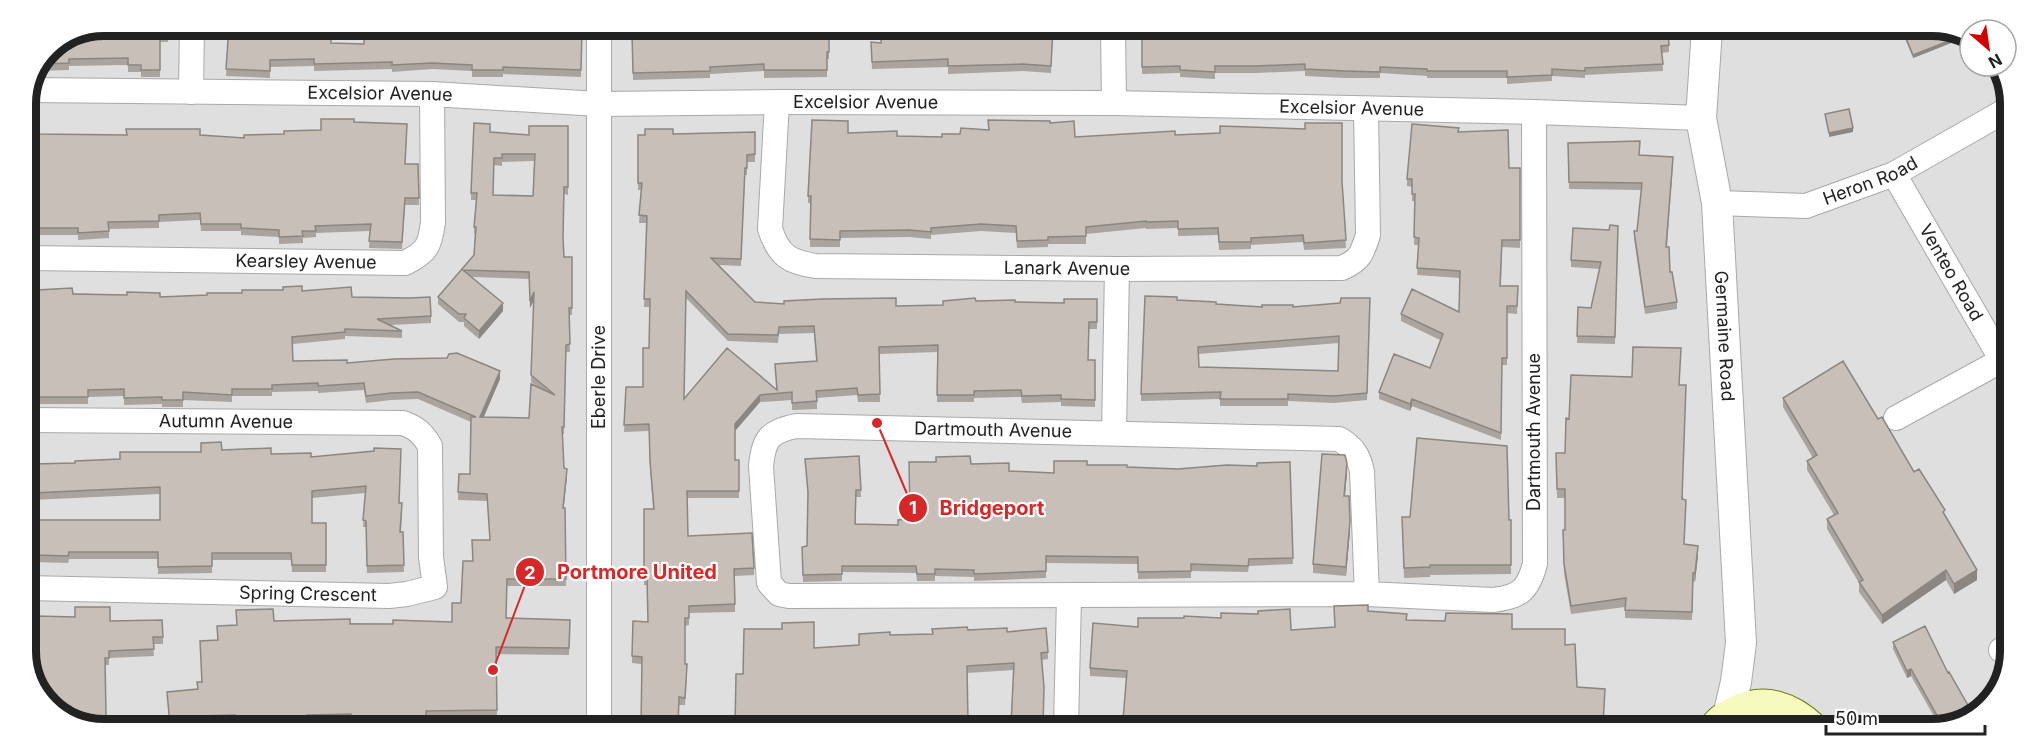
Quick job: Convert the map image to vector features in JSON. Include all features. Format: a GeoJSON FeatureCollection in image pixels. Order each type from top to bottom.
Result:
{"type":"FeatureCollection","features":[{"type":"Feature","properties":{"kind":"main road"},"geometry":{"type":"LineString","coordinates":[[1727,719],[1748,707],[1768,706],[1785,710],[1802,719]]}},
{"type":"Feature","properties":{"kind":"street"},"geometry":{"type":"LineString","coordinates":[[191,92],[192,36]]}},
{"type":"Feature","properties":{"kind":"street","name":"Eberle Drive"},"geometry":{"type":"LineString","coordinates":[[598,719],[599,36]]}},
{"type":"Feature","properties":{"kind":"street"},"geometry":{"type":"LineString","coordinates":[[1113,36],[1113,103]]}},
{"type":"Feature","properties":{"kind":"street","name":"Germaine Road"},"geometry":{"type":"LineString","coordinates":[[1707,36],[1701,118],[1717,203],[1741,643],[1736,682],[1720,719]]}},
{"type":"Feature","properties":{"kind":"street","name":"Excelsior Avenue"},"geometry":{"type":"LineString","coordinates":[[37,90],[432,94],[599,104],[1113,103],[1701,118]]}},
{"type":"Feature","properties":{"kind":"street","name":"Kearsley Avenue"},"geometry":{"type":"LineString","coordinates":[[36,258],[405,263],[420,255],[430,243],[434,222],[432,94]]}},
{"type":"Feature","properties":{"kind":"street","name":"Lanark Avenue"},"geometry":{"type":"LineString","coordinates":[[777,102],[770,229],[775,243],[784,256],[798,263],[816,266],[1341,268],[1356,261],[1368,235],[1366,110]]}},
{"type":"Feature","properties":{"kind":"street","name":"Dartmouth Avenue"},"geometry":{"type":"LineString","coordinates":[[1366,594],[1362,472],[1359,457],[1350,445],[1339,439],[797,426],[782,429],[769,437],[763,450],[761,466],[769,583],[779,594],[789,596],[1366,594],[1493,600],[1508,598],[1522,592],[1531,580],[1534,564],[1534,112]]}},
{"type":"Feature","properties":{"kind":"street","name":"Heron Road"},"geometry":{"type":"LineString","coordinates":[[1717,203],[1806,206],[1894,174],[2000,114]]}},
{"type":"Feature","properties":{"kind":"street","name":"Venteo Road"},"geometry":{"type":"LineString","coordinates":[[1894,174],[2000,353]]}},
{"type":"Feature","properties":{"kind":"street"},"geometry":{"type":"LineString","coordinates":[[1114,433],[1117,268]]}},
{"type":"Feature","properties":{"kind":"street"},"geometry":{"type":"LineString","coordinates":[[1896,418],[2000,366]]}},
{"type":"Feature","properties":{"kind":"street","name":"Autumn Avenue"},"geometry":{"type":"LineString","coordinates":[[36,420],[403,423],[423,434]]}},
{"type":"Feature","properties":{"kind":"street","name":"Spring Crescent"},"geometry":{"type":"LineString","coordinates":[[36,588],[389,596],[435,586],[430,557],[430,446],[423,434]]}},
{"type":"Feature","properties":{"kind":"street"},"geometry":{"type":"LineString","coordinates":[[1066,719],[1069,596]]}},
{"type":"Feature","properties":{"kind":"street","name":"Germaine Road"},"geometry":{"type":"LineString","coordinates":[[1741,643],[1768,706]]}},
{"type":"Feature","properties":{"kind":"shaded area"},"geometry":{"type":"Polygon","coordinates":[[[104,36],[1932,36],[1958,42],[1958,78],[1995,78],[2000,100],[2000,651],[1996,673],[1986,692],[1970,707],[1949,717],[1932,719],[104,719],[91,718],[70,710],[56,699],[41,677],[36,655],[36,104],[41,78],[48,66],[56,56],[78,41],[104,36]]]}},
{"type":"Feature","properties":{"kind":"building"},"geometry":{"type":"Polygon","coordinates":[[[160,36],[160,70],[141,70],[141,65],[128,65],[128,58],[69,59],[69,63],[50,64],[66,48],[91,37],[160,36]]]}},
{"type":"Feature","properties":{"kind":"building"},"geometry":{"type":"Polygon","coordinates":[[[228,36],[331,36],[331,43],[364,44],[364,36],[582,36],[581,70],[503,67],[503,70],[472,70],[472,65],[432,63],[392,65],[392,62],[314,64],[314,59],[270,60],[270,71],[226,69],[228,36]]]}},
{"type":"Feature","properties":{"kind":"building"},"geometry":{"type":"Polygon","coordinates":[[[632,36],[829,36],[827,70],[764,70],[764,64],[710,67],[710,71],[633,73],[632,36]]]}},
{"type":"Feature","properties":{"kind":"building"},"geometry":{"type":"Polygon","coordinates":[[[881,36],[1053,36],[1051,66],[1023,64],[948,66],[948,59],[872,62],[871,42],[881,43],[881,36]]]}},
{"type":"Feature","properties":{"kind":"building"},"geometry":{"type":"Polygon","coordinates":[[[1142,36],[1668,36],[1669,45],[1661,46],[1663,64],[1585,68],[1585,71],[1552,69],[1552,75],[1507,77],[1507,71],[1427,71],[1427,69],[1380,67],[1380,72],[1345,71],[1305,69],[1305,64],[1215,66],[1215,72],[1180,70],[1180,66],[1142,67],[1142,36]]]}},
{"type":"Feature","properties":{"kind":"building"},"geometry":{"type":"Polygon","coordinates":[[[1905,36],[1945,37],[1951,40],[1913,55],[1905,36]]]}},
{"type":"Feature","properties":{"kind":"building"},"geometry":{"type":"Polygon","coordinates":[[[1849,109],[1853,128],[1829,133],[1825,114],[1849,109]]]}},
{"type":"Feature","properties":{"kind":"building"},"geometry":{"type":"Polygon","coordinates":[[[321,119],[354,119],[354,122],[407,124],[405,164],[418,164],[419,198],[405,198],[402,242],[369,241],[371,224],[315,226],[316,231],[302,231],[303,236],[279,237],[279,230],[241,228],[241,224],[201,224],[200,213],[159,215],[159,221],[108,222],[109,231],[78,233],[78,228],[37,228],[36,134],[127,135],[126,129],[200,129],[200,135],[244,138],[244,135],[321,130],[321,119]]]}},
{"type":"Feature","properties":{"kind":"building"},"geometry":{"type":"Polygon","coordinates":[[[812,120],[848,121],[848,133],[897,131],[897,136],[942,137],[942,134],[960,134],[961,128],[989,130],[988,120],[1050,121],[1050,123],[1074,121],[1075,137],[1175,131],[1175,135],[1220,133],[1220,126],[1305,129],[1305,123],[1342,123],[1342,181],[1346,240],[1304,243],[1303,235],[1251,238],[1251,242],[1219,242],[1218,228],[1178,229],[1178,221],[1146,221],[1086,227],[1086,236],[1048,237],[1048,240],[1017,241],[1016,226],[981,224],[931,228],[931,232],[840,231],[840,240],[810,239],[811,196],[808,196],[812,120]]]}},
{"type":"Feature","properties":{"kind":"building"},"geometry":{"type":"Polygon","coordinates":[[[474,123],[490,124],[490,132],[529,135],[529,126],[568,126],[568,187],[564,187],[563,238],[564,257],[572,257],[572,308],[569,308],[570,344],[566,345],[564,427],[562,427],[564,468],[567,469],[563,508],[565,508],[566,579],[507,579],[506,618],[570,620],[569,648],[496,647],[497,710],[426,711],[426,719],[351,719],[351,714],[307,715],[307,719],[235,719],[235,715],[169,719],[167,692],[198,689],[197,682],[202,682],[200,641],[218,640],[217,626],[237,625],[236,610],[273,609],[274,621],[350,619],[350,624],[393,624],[393,620],[452,622],[452,603],[461,603],[463,561],[473,561],[472,540],[490,540],[487,494],[458,492],[459,474],[470,474],[471,417],[476,417],[418,392],[366,396],[364,383],[318,386],[318,383],[272,385],[272,389],[232,389],[232,395],[183,392],[183,400],[162,400],[162,397],[124,398],[124,389],[88,390],[88,397],[37,397],[36,291],[72,288],[73,294],[160,293],[160,297],[242,293],[242,290],[283,290],[283,287],[302,286],[302,291],[351,287],[352,297],[430,297],[431,316],[377,319],[402,331],[345,329],[345,332],[292,337],[293,361],[347,360],[347,363],[447,358],[449,354],[457,353],[500,371],[480,417],[529,418],[531,384],[555,395],[531,375],[534,292],[530,301],[529,272],[463,270],[503,303],[479,331],[464,318],[466,314],[459,314],[438,297],[474,255],[477,193],[471,193],[474,123]],[[502,154],[502,158],[494,158],[493,195],[533,196],[535,154],[502,154]]]}},
{"type":"Feature","properties":{"kind":"building"},"geometry":{"type":"Polygon","coordinates":[[[1412,124],[1459,128],[1458,132],[1508,130],[1509,168],[1520,168],[1520,240],[1502,240],[1500,286],[1518,286],[1517,306],[1507,306],[1507,358],[1502,358],[1501,433],[1412,399],[1410,404],[1379,392],[1394,354],[1430,368],[1443,334],[1401,314],[1412,289],[1459,312],[1460,271],[1417,268],[1419,238],[1414,237],[1415,194],[1412,194],[1412,179],[1407,179],[1412,124]]]}},
{"type":"Feature","properties":{"kind":"building"},"geometry":{"type":"Polygon","coordinates":[[[645,129],[673,129],[673,134],[755,132],[755,154],[747,155],[747,168],[745,168],[741,259],[711,258],[755,302],[784,304],[784,301],[896,298],[896,306],[943,305],[943,301],[975,298],[976,301],[1015,300],[1015,302],[1064,303],[1064,299],[1097,299],[1097,322],[1089,322],[1088,360],[1095,360],[1095,400],[1061,399],[1061,395],[1022,396],[1021,390],[974,391],[974,395],[937,395],[938,345],[879,347],[880,394],[858,395],[857,388],[816,391],[817,401],[792,403],[792,392],[760,395],[735,424],[735,460],[739,460],[739,491],[687,491],[688,536],[752,533],[754,568],[734,569],[735,604],[689,606],[689,618],[685,618],[685,664],[687,664],[685,698],[679,697],[678,719],[641,719],[642,657],[632,656],[633,621],[648,622],[647,577],[644,577],[644,509],[654,509],[649,424],[624,425],[626,387],[643,387],[643,348],[649,348],[650,299],[644,299],[647,216],[639,215],[642,183],[638,183],[638,135],[645,135],[645,129]],[[686,291],[684,399],[727,348],[777,390],[775,364],[817,361],[814,326],[779,327],[778,335],[728,334],[686,291]]]}},
{"type":"Feature","properties":{"kind":"building"},"geometry":{"type":"Polygon","coordinates":[[[1640,141],[1639,155],[1673,157],[1666,247],[1669,247],[1670,272],[1672,272],[1677,302],[1645,307],[1634,231],[1637,231],[1642,183],[1569,182],[1568,143],[1640,141]]]}},
{"type":"Feature","properties":{"kind":"building"},"geometry":{"type":"Polygon","coordinates":[[[1610,225],[1618,226],[1615,337],[1577,336],[1578,307],[1591,308],[1601,262],[1571,260],[1573,228],[1609,230],[1610,225]]]}},
{"type":"Feature","properties":{"kind":"building"},"geometry":{"type":"Polygon","coordinates":[[[1145,296],[1177,297],[1177,300],[1262,307],[1262,305],[1293,305],[1293,307],[1340,303],[1341,298],[1370,298],[1367,393],[1334,396],[1288,394],[1288,399],[1220,399],[1221,392],[1141,394],[1145,296]],[[1339,336],[1198,347],[1199,367],[1338,371],[1339,336]]]}},
{"type":"Feature","properties":{"kind":"building"},"geometry":{"type":"Polygon","coordinates":[[[1633,347],[1681,348],[1679,385],[1686,385],[1682,499],[1686,500],[1684,544],[1698,546],[1695,573],[1693,573],[1692,612],[1625,610],[1626,598],[1571,606],[1564,564],[1565,489],[1557,489],[1556,453],[1565,453],[1571,375],[1632,377],[1633,347]]]}},
{"type":"Feature","properties":{"kind":"building"},"geometry":{"type":"Polygon","coordinates":[[[1843,361],[1878,419],[1882,417],[1914,472],[1919,469],[1945,510],[1943,512],[1977,570],[1954,584],[1946,570],[1882,615],[1859,582],[1863,580],[1827,519],[1838,513],[1807,461],[1817,455],[1783,398],[1843,361]]]}},
{"type":"Feature","properties":{"kind":"building"},"geometry":{"type":"Polygon","coordinates":[[[1417,438],[1507,446],[1511,565],[1430,565],[1430,567],[1404,568],[1402,517],[1410,517],[1417,438]]]}},
{"type":"Feature","properties":{"kind":"building"},"geometry":{"type":"Polygon","coordinates":[[[221,442],[222,450],[271,448],[271,454],[311,453],[311,457],[374,451],[374,448],[401,449],[399,503],[402,503],[400,532],[403,532],[404,565],[367,566],[366,521],[363,520],[366,486],[312,491],[312,523],[326,523],[326,565],[292,565],[291,553],[212,553],[212,566],[158,567],[158,552],[69,552],[68,556],[36,555],[36,520],[160,520],[160,487],[36,493],[36,464],[120,459],[120,452],[201,452],[201,443],[221,442]]]}},
{"type":"Feature","properties":{"kind":"building"},"geometry":{"type":"Polygon","coordinates":[[[1322,454],[1345,455],[1347,463],[1344,496],[1349,496],[1350,521],[1346,567],[1313,564],[1322,454]]]}},
{"type":"Feature","properties":{"kind":"building"},"geometry":{"type":"Polygon","coordinates":[[[859,456],[861,490],[856,490],[855,524],[898,525],[898,520],[910,519],[909,462],[936,462],[936,457],[970,456],[971,464],[1009,463],[1009,471],[1054,473],[1054,461],[1087,461],[1087,465],[1178,469],[1227,465],[1257,466],[1257,463],[1290,462],[1293,558],[1249,559],[1248,566],[1191,564],[1191,571],[1138,572],[1138,557],[1046,556],[1046,571],[974,574],[974,570],[935,569],[935,574],[917,574],[916,566],[842,566],[842,574],[803,575],[802,547],[807,546],[808,492],[805,459],[859,456]]]}},
{"type":"Feature","properties":{"kind":"building"},"geometry":{"type":"Polygon","coordinates":[[[1368,605],[1368,611],[1407,614],[1406,620],[1445,621],[1446,613],[1512,614],[1512,629],[1565,629],[1565,645],[1575,644],[1577,687],[1605,689],[1603,719],[1123,719],[1127,671],[1090,668],[1093,623],[1138,627],[1138,618],[1184,618],[1184,616],[1221,618],[1221,613],[1258,614],[1258,611],[1290,609],[1291,630],[1335,627],[1334,606],[1368,605]]]}},
{"type":"Feature","properties":{"kind":"building"},"geometry":{"type":"Polygon","coordinates":[[[75,607],[110,607],[110,621],[162,620],[163,637],[153,637],[154,649],[109,651],[109,658],[105,658],[106,716],[88,717],[70,710],[56,699],[41,677],[36,655],[36,616],[75,617],[75,607]]]}},
{"type":"Feature","properties":{"kind":"building"},"geometry":{"type":"Polygon","coordinates":[[[814,622],[814,648],[859,645],[859,634],[890,632],[890,635],[933,634],[932,629],[967,627],[968,630],[1007,628],[1007,632],[1046,628],[1048,652],[1041,653],[1044,687],[1043,719],[1011,719],[1014,663],[967,666],[968,719],[735,719],[736,674],[743,674],[744,629],[782,629],[782,623],[814,622]]]}},
{"type":"Feature","properties":{"kind":"building"},"geometry":{"type":"Polygon","coordinates":[[[1925,626],[1948,673],[1969,707],[1958,714],[1939,718],[1911,669],[1907,671],[1893,642],[1925,626]]]}},
{"type":"Feature","properties":{"kind":"place","name":"Bridgeport"},"geometry":{"type":"Point","coordinates":[877,423]}},
{"type":"Feature","properties":{"kind":"place","name":"Portmore United"},"geometry":{"type":"Point","coordinates":[493,670]}}]}
